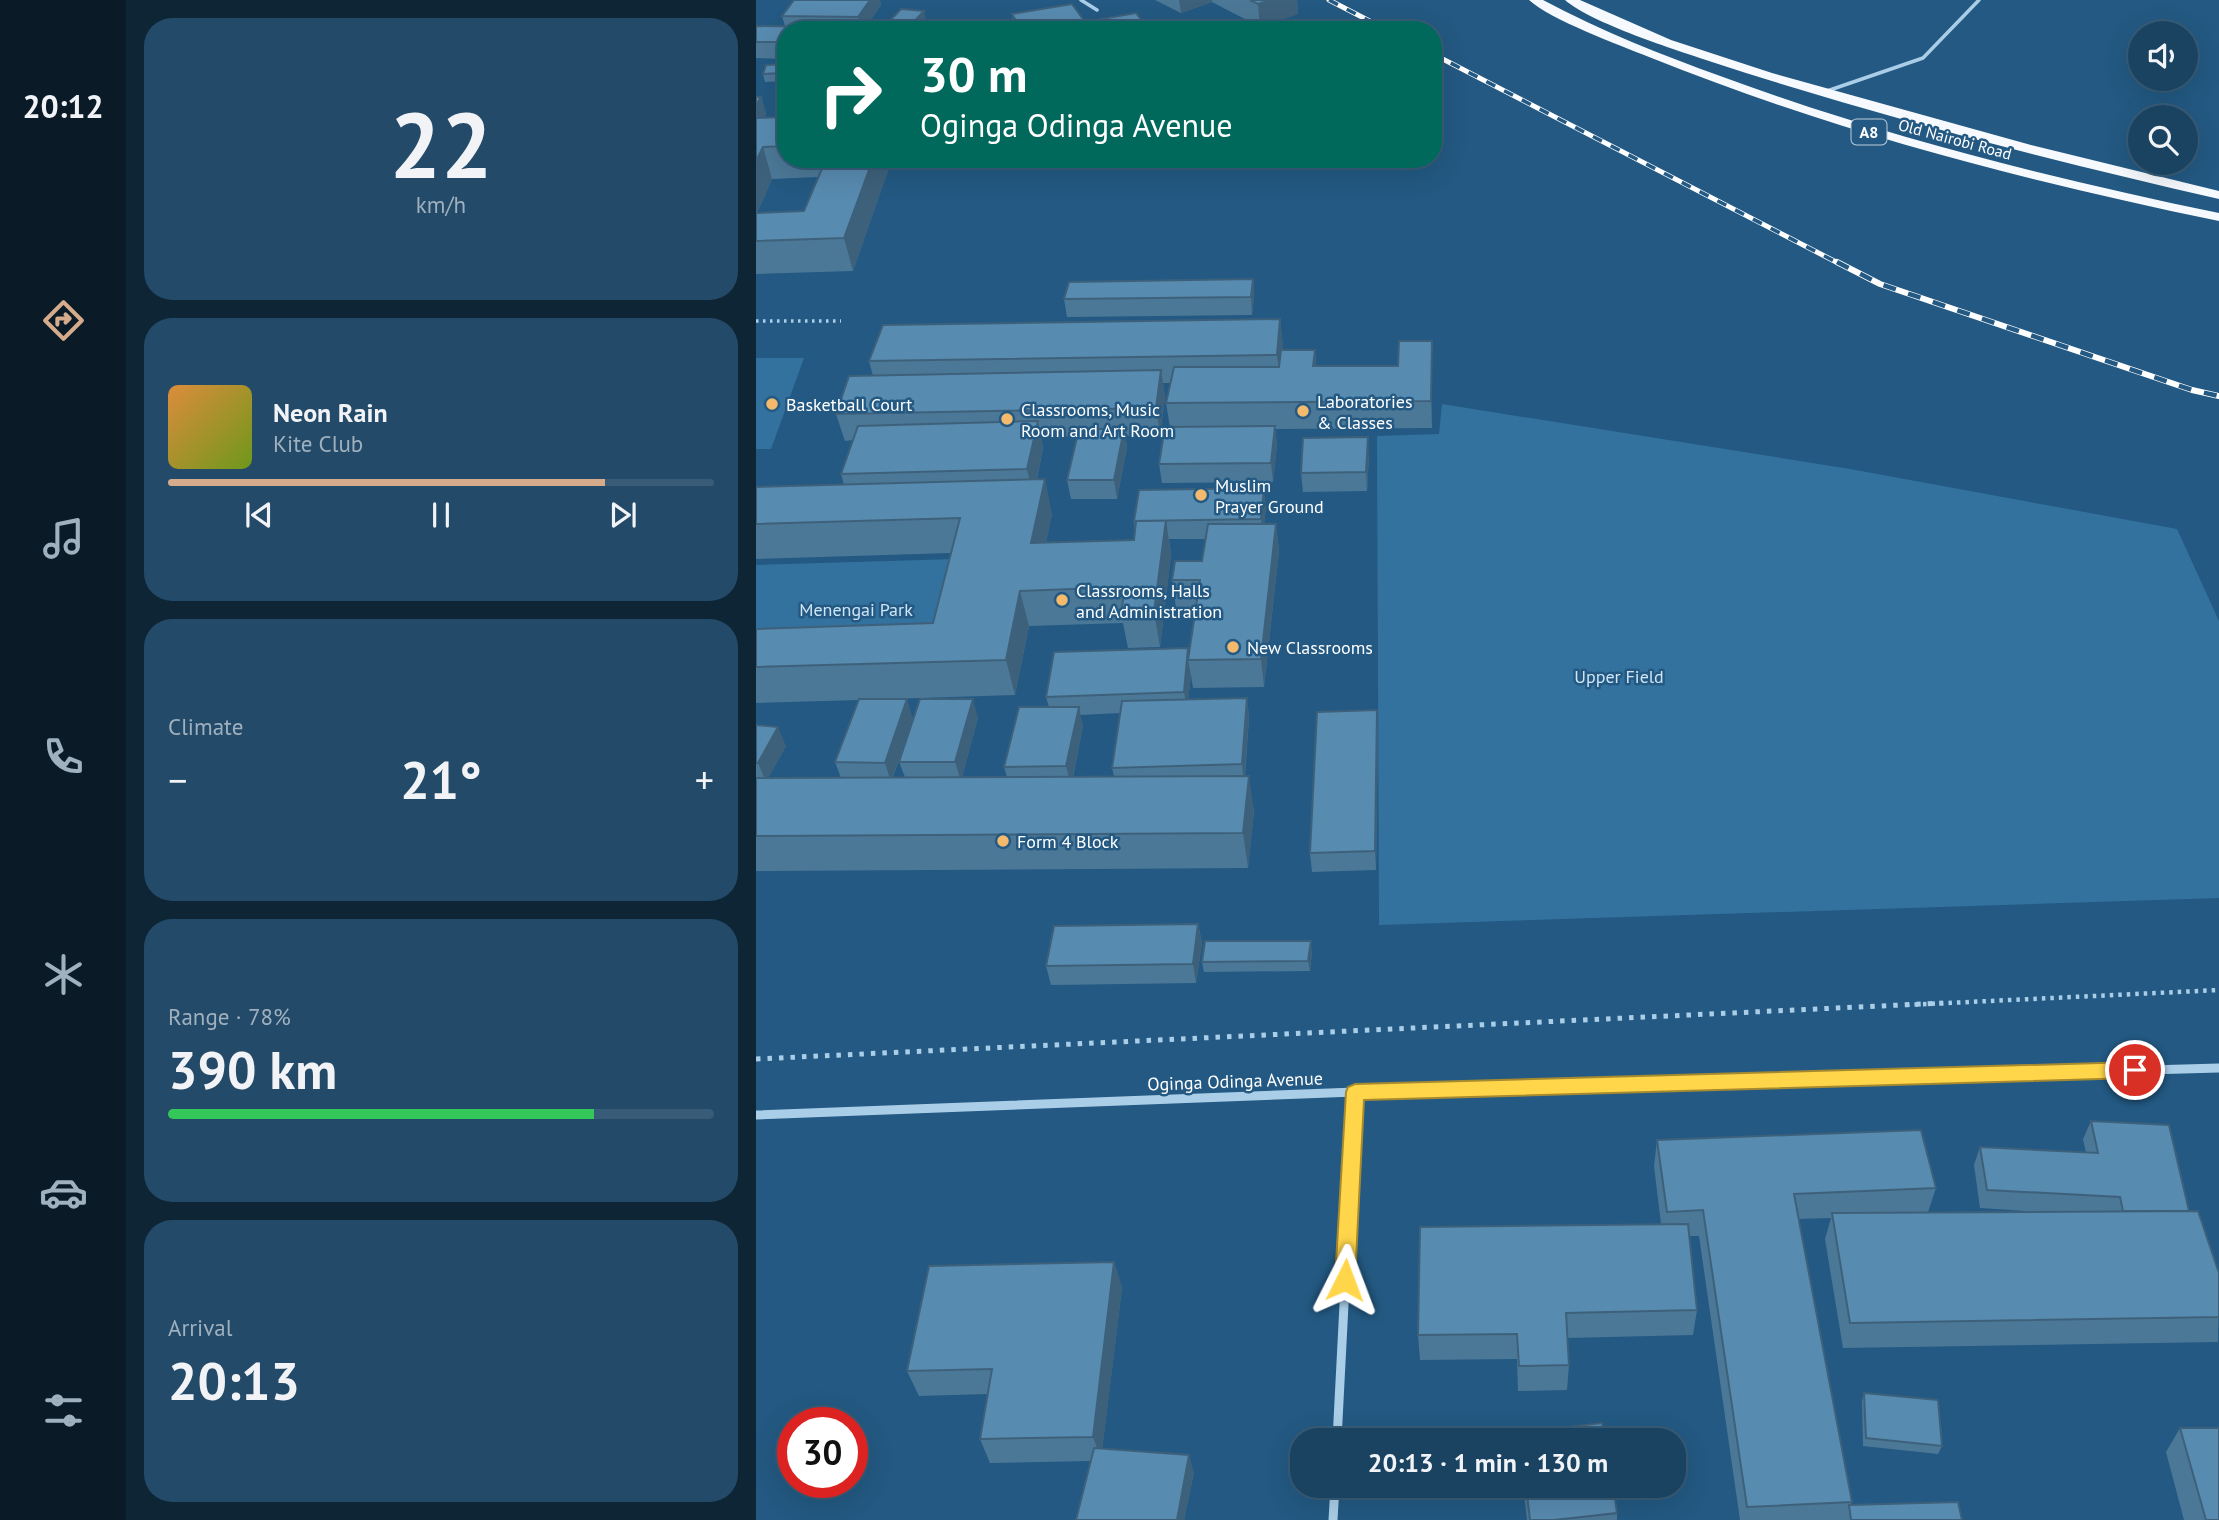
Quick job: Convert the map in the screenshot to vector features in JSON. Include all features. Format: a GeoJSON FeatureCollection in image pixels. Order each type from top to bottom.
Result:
{"type":"FeatureCollection","features":[{"type":"Feature","properties":{"kind":"highway","name":"Old Nairobi Road"},"geometry":{"type":"LineString","coordinates":[[1535,0],[1568,18],[1652,53],[1807,112],[1922,148],[2067,184],[2219,217]]}},
{"type":"Feature","properties":{"kind":"highway","name":"Old Nairobi Road"},"geometry":{"type":"LineString","coordinates":[[1575,1],[1687,49],[1824,92],[2085,164],[2219,195]]}},
{"type":"Feature","properties":{"kind":"street","name":"Oginga Odinga Avenue"},"geometry":{"type":"LineString","coordinates":[[756,1115],[1355,1092],[2219,1068]]}},
{"type":"Feature","properties":{"kind":"street"},"geometry":{"type":"LineString","coordinates":[[1338,1428],[1355,1092]]}},
{"type":"Feature","properties":{"kind":"street"},"geometry":{"type":"LineString","coordinates":[[1333,1520],[1334,1498]]}},
{"type":"Feature","properties":{"kind":"lane"},"geometry":{"type":"LineString","coordinates":[[1081,0],[1097,10]]}},
{"type":"Feature","properties":{"kind":"lane"},"geometry":{"type":"LineString","coordinates":[[1824,92],[1923,58],[1979,0]]}},
{"type":"Feature","properties":{"kind":"path"},"geometry":{"type":"LineString","coordinates":[[756,321],[841,321]]}},
{"type":"Feature","properties":{"kind":"path"},"geometry":{"type":"LineString","coordinates":[[756,1059],[2219,990]]}},
{"type":"Feature","properties":{"kind":"green space","name":"Basketball Court"},"geometry":{"type":"Polygon","coordinates":[[[756,358],[804,358],[771,449],[756,449],[756,358]]]}},
{"type":"Feature","properties":{"kind":"green space","name":"Upper Field"},"geometry":{"type":"Polygon","coordinates":[[[1442,404],[1850,469],[2177,529],[2219,621],[2219,898],[1379,925],[1377,436],[1439,434],[1442,404]]]}},
{"type":"Feature","properties":{"kind":"green space","name":"Menengai Park"},"geometry":{"type":"Polygon","coordinates":[[[955,559],[930,654],[756,660],[756,565],[955,559]]]}},
{"type":"Feature","properties":{"kind":"building"},"geometry":{"type":"Polygon","coordinates":[[[794,0],[870,0],[858,17],[782,16],[794,0]]]}},
{"type":"Feature","properties":{"kind":"building"},"geometry":{"type":"Polygon","coordinates":[[[1250,0],[1270,0],[1258,4],[1250,0]]]}},
{"type":"Feature","properties":{"kind":"building"},"geometry":{"type":"Polygon","coordinates":[[[1072,4],[1084,21],[1016,21],[1012,14],[1072,4]]]}},
{"type":"Feature","properties":{"kind":"building"},"geometry":{"type":"Polygon","coordinates":[[[901,9],[924,11],[915,21],[890,21],[901,9]]]}},
{"type":"Feature","properties":{"kind":"building"},"geometry":{"type":"Polygon","coordinates":[[[1136,13],[1142,21],[1091,21],[1136,13]]]}},
{"type":"Feature","properties":{"kind":"building"},"geometry":{"type":"Polygon","coordinates":[[[756,26],[777,26],[777,42],[756,42],[756,26]]]}},
{"type":"Feature","properties":{"kind":"building"},"geometry":{"type":"Polygon","coordinates":[[[777,64],[777,73],[763,74],[766,65],[777,64]]]}},
{"type":"Feature","properties":{"kind":"building"},"geometry":{"type":"Polygon","coordinates":[[[777,117],[777,146],[763,147],[756,161],[756,118],[777,117]]]}},
{"type":"Feature","properties":{"kind":"building"},"geometry":{"type":"Polygon","coordinates":[[[822,168],[870,168],[844,238],[756,241],[756,213],[804,211],[822,168]]]}},
{"type":"Feature","properties":{"kind":"building"},"geometry":{"type":"Polygon","coordinates":[[[1253,279],[1251,297],[1064,299],[1069,282],[1253,279]]]}},
{"type":"Feature","properties":{"kind":"building"},"geometry":{"type":"Polygon","coordinates":[[[1280,319],[1277,355],[869,361],[883,325],[1280,319]]]}},
{"type":"Feature","properties":{"kind":"building"},"geometry":{"type":"Polygon","coordinates":[[[1399,341],[1432,341],[1431,401],[1166,403],[1174,367],[1279,367],[1281,350],[1315,350],[1313,366],[1398,366],[1399,341]]]}},
{"type":"Feature","properties":{"kind":"building"},"geometry":{"type":"Polygon","coordinates":[[[1161,370],[1156,408],[836,414],[849,376],[1161,370]]]}},
{"type":"Feature","properties":{"kind":"building"},"geometry":{"type":"Polygon","coordinates":[[[1038,421],[1027,469],[841,474],[858,426],[1038,421]]]}},
{"type":"Feature","properties":{"kind":"building"},"geometry":{"type":"Polygon","coordinates":[[[1275,426],[1271,463],[1159,464],[1165,427],[1275,426]]]}},
{"type":"Feature","properties":{"kind":"building"},"geometry":{"type":"Polygon","coordinates":[[[1079,429],[1124,429],[1114,480],[1067,480],[1079,429]]]}},
{"type":"Feature","properties":{"kind":"building"},"geometry":{"type":"Polygon","coordinates":[[[1368,437],[1366,472],[1301,473],[1303,438],[1368,437]]]}},
{"type":"Feature","properties":{"kind":"building"},"geometry":{"type":"Polygon","coordinates":[[[1045,479],[1031,543],[1134,540],[1136,521],[1166,520],[1154,612],[1121,613],[1125,587],[1020,591],[1006,660],[756,667],[756,629],[933,623],[960,518],[756,524],[756,487],[1045,479]]]}},
{"type":"Feature","properties":{"kind":"building"},"geometry":{"type":"Polygon","coordinates":[[[1264,488],[1261,519],[1134,521],[1139,490],[1264,488]]]}},
{"type":"Feature","properties":{"kind":"building","name":"New Classrooms"},"geometry":{"type":"Polygon","coordinates":[[[1208,524],[1276,524],[1261,659],[1188,660],[1200,580],[1172,580],[1175,561],[1202,561],[1208,524]]]}},
{"type":"Feature","properties":{"kind":"building"},"geometry":{"type":"Polygon","coordinates":[[[1188,648],[1184,692],[1046,697],[1054,652],[1188,648]]]}},
{"type":"Feature","properties":{"kind":"building"},"geometry":{"type":"Polygon","coordinates":[[[1247,698],[1242,764],[1112,768],[1122,701],[1247,698]]]}},
{"type":"Feature","properties":{"kind":"building"},"geometry":{"type":"Polygon","coordinates":[[[859,699],[907,699],[885,763],[835,762],[859,699]]]}},
{"type":"Feature","properties":{"kind":"building"},"geometry":{"type":"Polygon","coordinates":[[[920,699],[973,699],[955,762],[899,762],[920,699]]]}},
{"type":"Feature","properties":{"kind":"building"},"geometry":{"type":"Polygon","coordinates":[[[1019,707],[1079,707],[1066,766],[1004,767],[1019,707]]]}},
{"type":"Feature","properties":{"kind":"building"},"geometry":{"type":"Polygon","coordinates":[[[1377,710],[1375,851],[1310,853],[1317,712],[1377,710]]]}},
{"type":"Feature","properties":{"kind":"building"},"geometry":{"type":"Polygon","coordinates":[[[756,725],[778,727],[758,763],[756,763],[756,725]]]}},
{"type":"Feature","properties":{"kind":"building"},"geometry":{"type":"Polygon","coordinates":[[[1249,776],[1243,833],[756,836],[756,778],[1249,776]]]}},
{"type":"Feature","properties":{"kind":"building"},"geometry":{"type":"Polygon","coordinates":[[[1198,924],[1193,964],[1046,966],[1054,926],[1198,924]]]}},
{"type":"Feature","properties":{"kind":"building"},"geometry":{"type":"Polygon","coordinates":[[[1205,941],[1311,941],[1308,961],[1202,962],[1205,941]]]}},
{"type":"Feature","properties":{"kind":"building"},"geometry":{"type":"Polygon","coordinates":[[[2091,1121],[2169,1125],[2189,1211],[2123,1211],[2120,1197],[1987,1190],[1980,1147],[2098,1153],[2091,1121]]]}},
{"type":"Feature","properties":{"kind":"building"},"geometry":{"type":"Polygon","coordinates":[[[1921,1130],[1936,1188],[1794,1194],[1852,1502],[1747,1507],[1703,1210],[1667,1212],[1657,1140],[1921,1130]]]}},
{"type":"Feature","properties":{"kind":"building"},"geometry":{"type":"Polygon","coordinates":[[[2198,1211],[2219,1273],[2219,1317],[1850,1323],[1832,1213],[2198,1211]]]}},
{"type":"Feature","properties":{"kind":"building"},"geometry":{"type":"Polygon","coordinates":[[[1688,1224],[1697,1310],[1566,1313],[1569,1365],[1519,1366],[1517,1334],[1418,1335],[1420,1227],[1688,1224]]]}},
{"type":"Feature","properties":{"kind":"building"},"geometry":{"type":"Polygon","coordinates":[[[1114,1262],[1093,1437],[980,1439],[992,1369],[907,1371],[929,1266],[1114,1262]]]}},
{"type":"Feature","properties":{"kind":"building"},"geometry":{"type":"Polygon","coordinates":[[[1864,1393],[1938,1400],[1942,1446],[1866,1438],[1864,1393]]]}},
{"type":"Feature","properties":{"kind":"building"},"geometry":{"type":"Polygon","coordinates":[[[1602,1423],[1603,1428],[1560,1428],[1602,1423]]]}},
{"type":"Feature","properties":{"kind":"building"},"geometry":{"type":"Polygon","coordinates":[[[2180,1428],[2219,1428],[2219,1520],[2206,1520],[2180,1428]]]}},
{"type":"Feature","properties":{"kind":"building"},"geometry":{"type":"Polygon","coordinates":[[[1094,1448],[1189,1455],[1177,1520],[1076,1520],[1094,1448]]]}},
{"type":"Feature","properties":{"kind":"building"},"geometry":{"type":"Polygon","coordinates":[[[1527,1498],[1615,1498],[1617,1513],[1530,1520],[1527,1498]]]}},
{"type":"Feature","properties":{"kind":"building"},"geometry":{"type":"Polygon","coordinates":[[[1958,1502],[1962,1520],[1851,1520],[1849,1505],[1958,1502]]]}},
{"type":"Feature","properties":{"kind":"railway"},"geometry":{"type":"LineString","coordinates":[[1329,0],[1370,21]]}},
{"type":"Feature","properties":{"kind":"railway"},"geometry":{"type":"LineString","coordinates":[[1442,59],[1840,264]]}},
{"type":"Feature","properties":{"kind":"railway"},"geometry":{"type":"LineString","coordinates":[[1837,262],[1880,284],[2192,390],[2219,396]]}},
{"type":"Feature","properties":{"kind":"place","name":"Basketball Court"},"geometry":{"type":"Point","coordinates":[772,404]}},
{"type":"Feature","properties":{"kind":"place","name":"Laboratories & Classes"},"geometry":{"type":"Point","coordinates":[1303,411]}},
{"type":"Feature","properties":{"kind":"place","name":"Classrooms, Music Room and Art Room"},"geometry":{"type":"Point","coordinates":[1007,419]}},
{"type":"Feature","properties":{"kind":"place","name":"Muslim Prayer Ground"},"geometry":{"type":"Point","coordinates":[1201,495]}},
{"type":"Feature","properties":{"kind":"place","name":"Classrooms, Halls and Administration"},"geometry":{"type":"Point","coordinates":[1062,600]}},
{"type":"Feature","properties":{"kind":"place","name":"New Classrooms"},"geometry":{"type":"Point","coordinates":[1233,647]}},
{"type":"Feature","properties":{"kind":"place","name":"Form 4 Block"},"geometry":{"type":"Point","coordinates":[1003,841]}},
{"type":"Feature","properties":{"kind":"route"},"geometry":{"type":"LineString","coordinates":[[1345,1280],[1355,1092],[2135,1070]]}}]}
